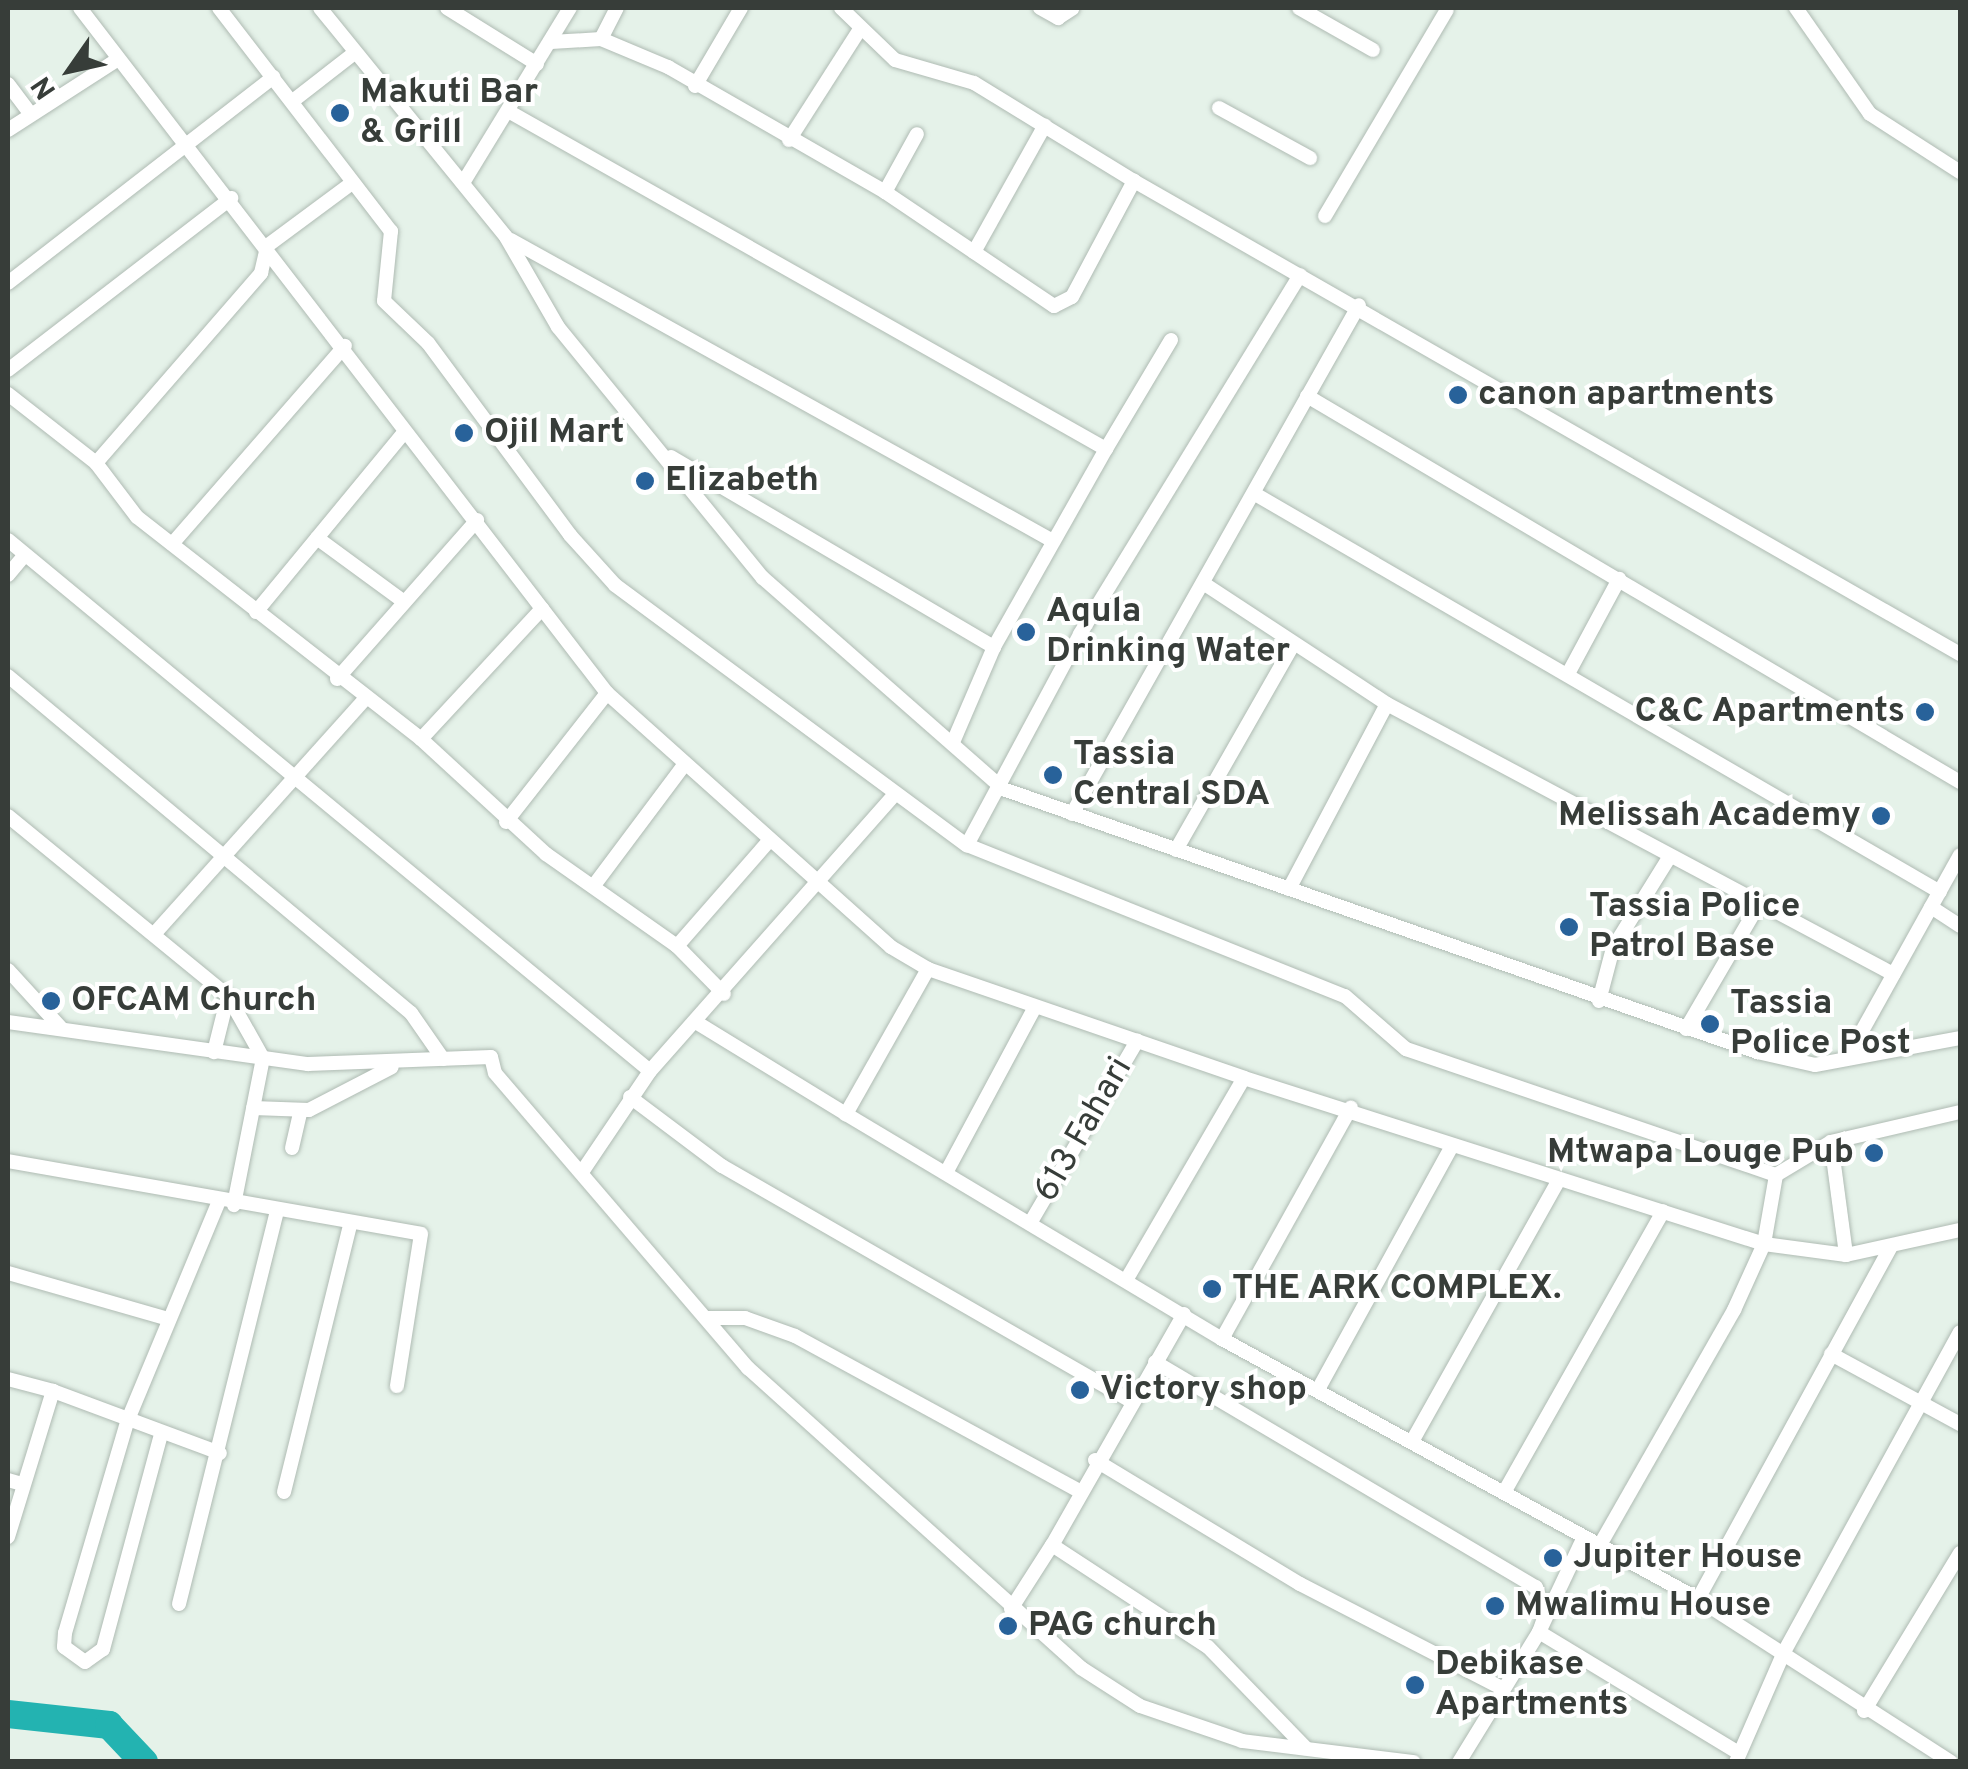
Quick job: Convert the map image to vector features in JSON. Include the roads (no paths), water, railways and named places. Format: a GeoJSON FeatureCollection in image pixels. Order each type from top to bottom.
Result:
{"type":"FeatureCollection","features":[{"type":"Feature","properties":{"kind":"street"},"geometry":{"type":"LineString","coordinates":[[80,8],[189,141],[607,693],[768,842],[928,969],[1244,1078],[1351,1107],[1452,1146],[1764,1244],[1846,1255],[1960,1230]]}},
{"type":"Feature","properties":{"kind":"street"},"geometry":{"type":"LineString","coordinates":[[220,8],[294,100],[349,185],[390,231],[384,302],[428,343],[570,535],[615,585],[857,756],[892,797],[967,845],[1345,996],[1406,1049],[1776,1174],[1831,1142],[1960,1112]]}},
{"type":"Feature","properties":{"kind":"street"},"geometry":{"type":"LineString","coordinates":[[320,8],[353,54],[506,237],[558,327],[763,578],[954,740],[1003,789],[1600,1001],[1814,1066],[1960,1038]]}},
{"type":"Feature","properties":{"kind":"street"},"geometry":{"type":"LineString","coordinates":[[332,23],[340,8]]}},
{"type":"Feature","properties":{"kind":"street"},"geometry":{"type":"LineString","coordinates":[[447,8],[538,64]]}},
{"type":"Feature","properties":{"kind":"street"},"geometry":{"type":"LineString","coordinates":[[463,183],[570,8]]}},
{"type":"Feature","properties":{"kind":"street"},"geometry":{"type":"LineString","coordinates":[[601,39],[618,8]]}},
{"type":"Feature","properties":{"kind":"street"},"geometry":{"type":"LineString","coordinates":[[695,86],[741,8]]}},
{"type":"Feature","properties":{"kind":"street"},"geometry":{"type":"LineString","coordinates":[[840,8],[894,60],[974,82],[1134,181],[1359,306],[1960,654]]}},
{"type":"Feature","properties":{"kind":"street"},"geometry":{"type":"LineString","coordinates":[[1040,8],[1058,18],[1072,10]]}},
{"type":"Feature","properties":{"kind":"street"},"geometry":{"type":"LineString","coordinates":[[1300,8],[1373,50]]}},
{"type":"Feature","properties":{"kind":"street"},"geometry":{"type":"LineString","coordinates":[[1325,216],[1446,8]]}},
{"type":"Feature","properties":{"kind":"street"},"geometry":{"type":"LineString","coordinates":[[1796,8],[1870,114],[1960,172]]}},
{"type":"Feature","properties":{"kind":"street"},"geometry":{"type":"LineString","coordinates":[[789,140],[860,29]]}},
{"type":"Feature","properties":{"kind":"street"},"geometry":{"type":"LineString","coordinates":[[551,42],[601,39],[695,86],[884,192],[1063,306],[1134,181]]}},
{"type":"Feature","properties":{"kind":"street"},"geometry":{"type":"LineString","coordinates":[[294,100],[353,54]]}},
{"type":"Feature","properties":{"kind":"street"},"geometry":{"type":"LineString","coordinates":[[8,130],[29,112],[118,59]]}},
{"type":"Feature","properties":{"kind":"street"},"geometry":{"type":"LineString","coordinates":[[8,283],[274,77]]}},
{"type":"Feature","properties":{"kind":"street"},"geometry":{"type":"LineString","coordinates":[[8,84],[29,112]]}},
{"type":"Feature","properties":{"kind":"street"},"geometry":{"type":"LineString","coordinates":[[1219,108],[1310,158]]}},
{"type":"Feature","properties":{"kind":"street"},"geometry":{"type":"LineString","coordinates":[[508,111],[1106,450]]}},
{"type":"Feature","properties":{"kind":"street"},"geometry":{"type":"LineString","coordinates":[[974,252],[1045,126]]}},
{"type":"Feature","properties":{"kind":"street"},"geometry":{"type":"LineString","coordinates":[[884,192],[917,134]]}},
{"type":"Feature","properties":{"kind":"street"},"geometry":{"type":"LineString","coordinates":[[96,463],[261,273],[267,246],[349,185]]}},
{"type":"Feature","properties":{"kind":"street"},"geometry":{"type":"LineString","coordinates":[[8,370],[231,198]]}},
{"type":"Feature","properties":{"kind":"street"},"geometry":{"type":"LineString","coordinates":[[506,237],[1053,541]]}},
{"type":"Feature","properties":{"kind":"street"},"geometry":{"type":"LineString","coordinates":[[967,845],[1003,789],[1080,634],[1300,275]]}},
{"type":"Feature","properties":{"kind":"street"},"geometry":{"type":"LineString","coordinates":[[1072,814],[1359,306]]}},
{"type":"Feature","properties":{"kind":"street"},"geometry":{"type":"LineString","coordinates":[[954,740],[994,646],[1171,340]]}},
{"type":"Feature","properties":{"kind":"street"},"geometry":{"type":"LineString","coordinates":[[172,544],[346,346]]}},
{"type":"Feature","properties":{"kind":"street"},"geometry":{"type":"LineString","coordinates":[[8,394],[96,463],[172,544],[338,679],[421,739],[506,822],[677,946],[724,994]]}},
{"type":"Feature","properties":{"kind":"street"},"geometry":{"type":"LineString","coordinates":[[1307,396],[1960,782]]}},
{"type":"Feature","properties":{"kind":"street"},"geometry":{"type":"LineString","coordinates":[[256,612],[406,431]]}},
{"type":"Feature","properties":{"kind":"street"},"geometry":{"type":"LineString","coordinates":[[664,453],[994,646]]}},
{"type":"Feature","properties":{"kind":"street"},"geometry":{"type":"LineString","coordinates":[[1255,494],[1569,672],[1940,892]]}},
{"type":"Feature","properties":{"kind":"street"},"geometry":{"type":"LineString","coordinates":[[338,679],[400,600],[477,520]]}},
{"type":"Feature","properties":{"kind":"street"},"geometry":{"type":"LineString","coordinates":[[317,538],[400,600]]}},
{"type":"Feature","properties":{"kind":"street"},"geometry":{"type":"LineString","coordinates":[[8,540],[650,1071]]}},
{"type":"Feature","properties":{"kind":"street"},"geometry":{"type":"LineString","coordinates":[[8,576],[24,555]]}},
{"type":"Feature","properties":{"kind":"street"},"geometry":{"type":"LineString","coordinates":[[1569,672],[1619,579]]}},
{"type":"Feature","properties":{"kind":"street"},"geometry":{"type":"LineString","coordinates":[[1203,583],[1387,704],[1892,974]]}},
{"type":"Feature","properties":{"kind":"street"},"geometry":{"type":"LineString","coordinates":[[421,739],[542,608]]}},
{"type":"Feature","properties":{"kind":"street"},"geometry":{"type":"LineString","coordinates":[[1176,850],[1293,644]]}},
{"type":"Feature","properties":{"kind":"street"},"geometry":{"type":"LineString","coordinates":[[8,676],[411,1013],[443,1059]]}},
{"type":"Feature","properties":{"kind":"street"},"geometry":{"type":"LineString","coordinates":[[506,822],[607,693]]}},
{"type":"Feature","properties":{"kind":"street"},"geometry":{"type":"LineString","coordinates":[[155,933],[366,698]]}},
{"type":"Feature","properties":{"kind":"street"},"geometry":{"type":"LineString","coordinates":[[1289,889],[1387,704]]}},
{"type":"Feature","properties":{"kind":"street"},"geometry":{"type":"LineString","coordinates":[[595,884],[684,765]]}},
{"type":"Feature","properties":{"kind":"street"},"geometry":{"type":"LineString","coordinates":[[584,1170],[650,1071],[699,1024],[821,887],[892,797]]}},
{"type":"Feature","properties":{"kind":"street"},"geometry":{"type":"LineString","coordinates":[[8,816],[228,996],[263,1058],[226,1203],[164,1318],[127,1422],[65,1633],[64,1647],[86,1662],[104,1649],[160,1438]]}},
{"type":"Feature","properties":{"kind":"street"},"geometry":{"type":"LineString","coordinates":[[677,946],[768,842]]}},
{"type":"Feature","properties":{"kind":"street"},"geometry":{"type":"LineString","coordinates":[[1847,1058],[1960,855]]}},
{"type":"Feature","properties":{"kind":"street"},"geometry":{"type":"LineString","coordinates":[[1600,1001],[1613,948],[1670,856]]}},
{"type":"Feature","properties":{"kind":"street"},"geometry":{"type":"LineString","coordinates":[[1686,1029],[1759,904]]}},
{"type":"Feature","properties":{"kind":"street"},"geometry":{"type":"LineString","coordinates":[[1931,907],[1960,926]]}},
{"type":"Feature","properties":{"kind":"street"},"geometry":{"type":"LineString","coordinates":[[846,1114],[928,969]]}},
{"type":"Feature","properties":{"kind":"street"},"geometry":{"type":"LineString","coordinates":[[8,970],[61,1028]]}},
{"type":"Feature","properties":{"kind":"street"},"geometry":{"type":"LineString","coordinates":[[214,1052],[228,996]]}},
{"type":"Feature","properties":{"kind":"street"},"geometry":{"type":"LineString","coordinates":[[947,1171],[1035,1007]]}},
{"type":"Feature","properties":{"kind":"street"},"geometry":{"type":"LineString","coordinates":[[8,1022],[263,1058],[395,1065],[491,1057],[495,1073],[584,1170],[707,1318],[837,1453],[1011,1609],[1140,1706],[1242,1740],[1312,1753],[1414,1762]]}},
{"type":"Feature","properties":{"kind":"street"},"geometry":{"type":"LineString","coordinates":[[699,1024],[1128,1277],[1222,1339],[1320,1386],[1506,1489],[1582,1541],[1600,1545],[1698,1600],[1784,1652],[1864,1711],[1951,1762]]}},
{"type":"Feature","properties":{"kind":"street","name":"613 Fahari"},"geometry":{"type":"LineString","coordinates":[[1032,1220],[1137,1041]]}},
{"type":"Feature","properties":{"kind":"street"},"geometry":{"type":"LineString","coordinates":[[253,1108],[300,1112],[395,1065]]}},
{"type":"Feature","properties":{"kind":"street"},"geometry":{"type":"LineString","coordinates":[[1128,1277],[1244,1078]]}},
{"type":"Feature","properties":{"kind":"street"},"geometry":{"type":"LineString","coordinates":[[630,1097],[722,1166],[1129,1400]]}},
{"type":"Feature","properties":{"kind":"street"},"geometry":{"type":"LineString","coordinates":[[1222,1339],[1351,1107]]}},
{"type":"Feature","properties":{"kind":"street"},"geometry":{"type":"LineString","coordinates":[[292,1148],[300,1112]]}},
{"type":"Feature","properties":{"kind":"street"},"geometry":{"type":"LineString","coordinates":[[1831,1142],[1846,1255]]}},
{"type":"Feature","properties":{"kind":"street"},"geometry":{"type":"LineString","coordinates":[[1320,1386],[1452,1146]]}},
{"type":"Feature","properties":{"kind":"street"},"geometry":{"type":"LineString","coordinates":[[8,1161],[425,1238],[397,1386]]}},
{"type":"Feature","properties":{"kind":"street"},"geometry":{"type":"LineString","coordinates":[[1600,1545],[1764,1244],[1776,1174]]}},
{"type":"Feature","properties":{"kind":"street"},"geometry":{"type":"LineString","coordinates":[[1414,1438],[1559,1180]]}},
{"type":"Feature","properties":{"kind":"street"},"geometry":{"type":"LineString","coordinates":[[1506,1489],[1663,1211]]}},
{"type":"Feature","properties":{"kind":"street"},"geometry":{"type":"LineString","coordinates":[[179,1604],[278,1212]]}},
{"type":"Feature","properties":{"kind":"street"},"geometry":{"type":"LineString","coordinates":[[284,1492],[351,1222]]}},
{"type":"Feature","properties":{"kind":"street"},"geometry":{"type":"LineString","coordinates":[[1698,1600],[1890,1248]]}},
{"type":"Feature","properties":{"kind":"street"},"geometry":{"type":"LineString","coordinates":[[8,1273],[164,1318]]}},
{"type":"Feature","properties":{"kind":"street"},"geometry":{"type":"LineString","coordinates":[[1011,1609],[1052,1545],[1077,1490],[1129,1400],[1184,1314]]}},
{"type":"Feature","properties":{"kind":"street"},"geometry":{"type":"LineString","coordinates":[[707,1318],[745,1318],[795,1336],[1077,1490]]}},
{"type":"Feature","properties":{"kind":"street"},"geometry":{"type":"LineString","coordinates":[[1540,1632],[1738,1758],[1784,1652],[1960,1332]]}},
{"type":"Feature","properties":{"kind":"street"},"geometry":{"type":"LineString","coordinates":[[1831,1354],[1960,1424]]}},
{"type":"Feature","properties":{"kind":"street"},"geometry":{"type":"LineString","coordinates":[[1155,1362],[1532,1582],[1545,1608],[1540,1632]]}},
{"type":"Feature","properties":{"kind":"street"},"geometry":{"type":"LineString","coordinates":[[8,1378],[53,1391],[160,1438],[220,1453]]}},
{"type":"Feature","properties":{"kind":"street"},"geometry":{"type":"LineString","coordinates":[[8,1537],[15,1482],[53,1391]]}},
{"type":"Feature","properties":{"kind":"street"},"geometry":{"type":"LineString","coordinates":[[1094,1460],[1300,1584],[1503,1690]]}},
{"type":"Feature","properties":{"kind":"street"},"geometry":{"type":"LineString","coordinates":[[1460,1762],[1540,1632],[1582,1541]]}},
{"type":"Feature","properties":{"kind":"street"},"geometry":{"type":"LineString","coordinates":[[1052,1545],[1208,1647],[1312,1753]]}},
{"type":"Feature","properties":{"kind":"street"},"geometry":{"type":"LineString","coordinates":[[1864,1711],[1960,1553]]}},
{"type":"Feature","properties":{"kind":"waterway"},"geometry":{"type":"LineString","coordinates":[[8,1714],[109,1725],[144,1762]]}},
{"type":"Feature","properties":{"kind":"place","name":"Makuti Bar & Grill"},"geometry":{"type":"Point","coordinates":[340,113]}},
{"type":"Feature","properties":{"kind":"place","name":"canon apartments"},"geometry":{"type":"Point","coordinates":[1458,395]}},
{"type":"Feature","properties":{"kind":"place","name":"Ojil Mart"},"geometry":{"type":"Point","coordinates":[464,433]}},
{"type":"Feature","properties":{"kind":"place","name":"Elizabeth"},"geometry":{"type":"Point","coordinates":[645,481]}},
{"type":"Feature","properties":{"kind":"place","name":"Aqula Drinking Water"},"geometry":{"type":"Point","coordinates":[1026,632]}},
{"type":"Feature","properties":{"kind":"place","name":"C&C Apartments"},"geometry":{"type":"Point","coordinates":[1925,712]}},
{"type":"Feature","properties":{"kind":"place","name":"Tassia Central SDA"},"geometry":{"type":"Point","coordinates":[1053,775]}},
{"type":"Feature","properties":{"kind":"place","name":"Melissah Academy"},"geometry":{"type":"Point","coordinates":[1881,816]}},
{"type":"Feature","properties":{"kind":"place","name":"Tassia Police Patrol Base"},"geometry":{"type":"Point","coordinates":[1569,927]}},
{"type":"Feature","properties":{"kind":"place","name":"OFCAM Church"},"geometry":{"type":"Point","coordinates":[51,1001]}},
{"type":"Feature","properties":{"kind":"place","name":"Tassia Police Post"},"geometry":{"type":"Point","coordinates":[1710,1024]}},
{"type":"Feature","properties":{"kind":"place","name":"Mtwapa Louge Pub"},"geometry":{"type":"Point","coordinates":[1874,1153]}},
{"type":"Feature","properties":{"kind":"place","name":"THE ARK COMPLEX."},"geometry":{"type":"Point","coordinates":[1212,1289]}},
{"type":"Feature","properties":{"kind":"place","name":"Victory shop"},"geometry":{"type":"Point","coordinates":[1080,1390]}},
{"type":"Feature","properties":{"kind":"place","name":"Jupiter House"},"geometry":{"type":"Point","coordinates":[1553,1558]}},
{"type":"Feature","properties":{"kind":"place","name":"Mwalimu House"},"geometry":{"type":"Point","coordinates":[1495,1606]}},
{"type":"Feature","properties":{"kind":"place","name":"PAG church"},"geometry":{"type":"Point","coordinates":[1008,1626]}},
{"type":"Feature","properties":{"kind":"place","name":"Debikase Apartments"},"geometry":{"type":"Point","coordinates":[1415,1685]}}]}
